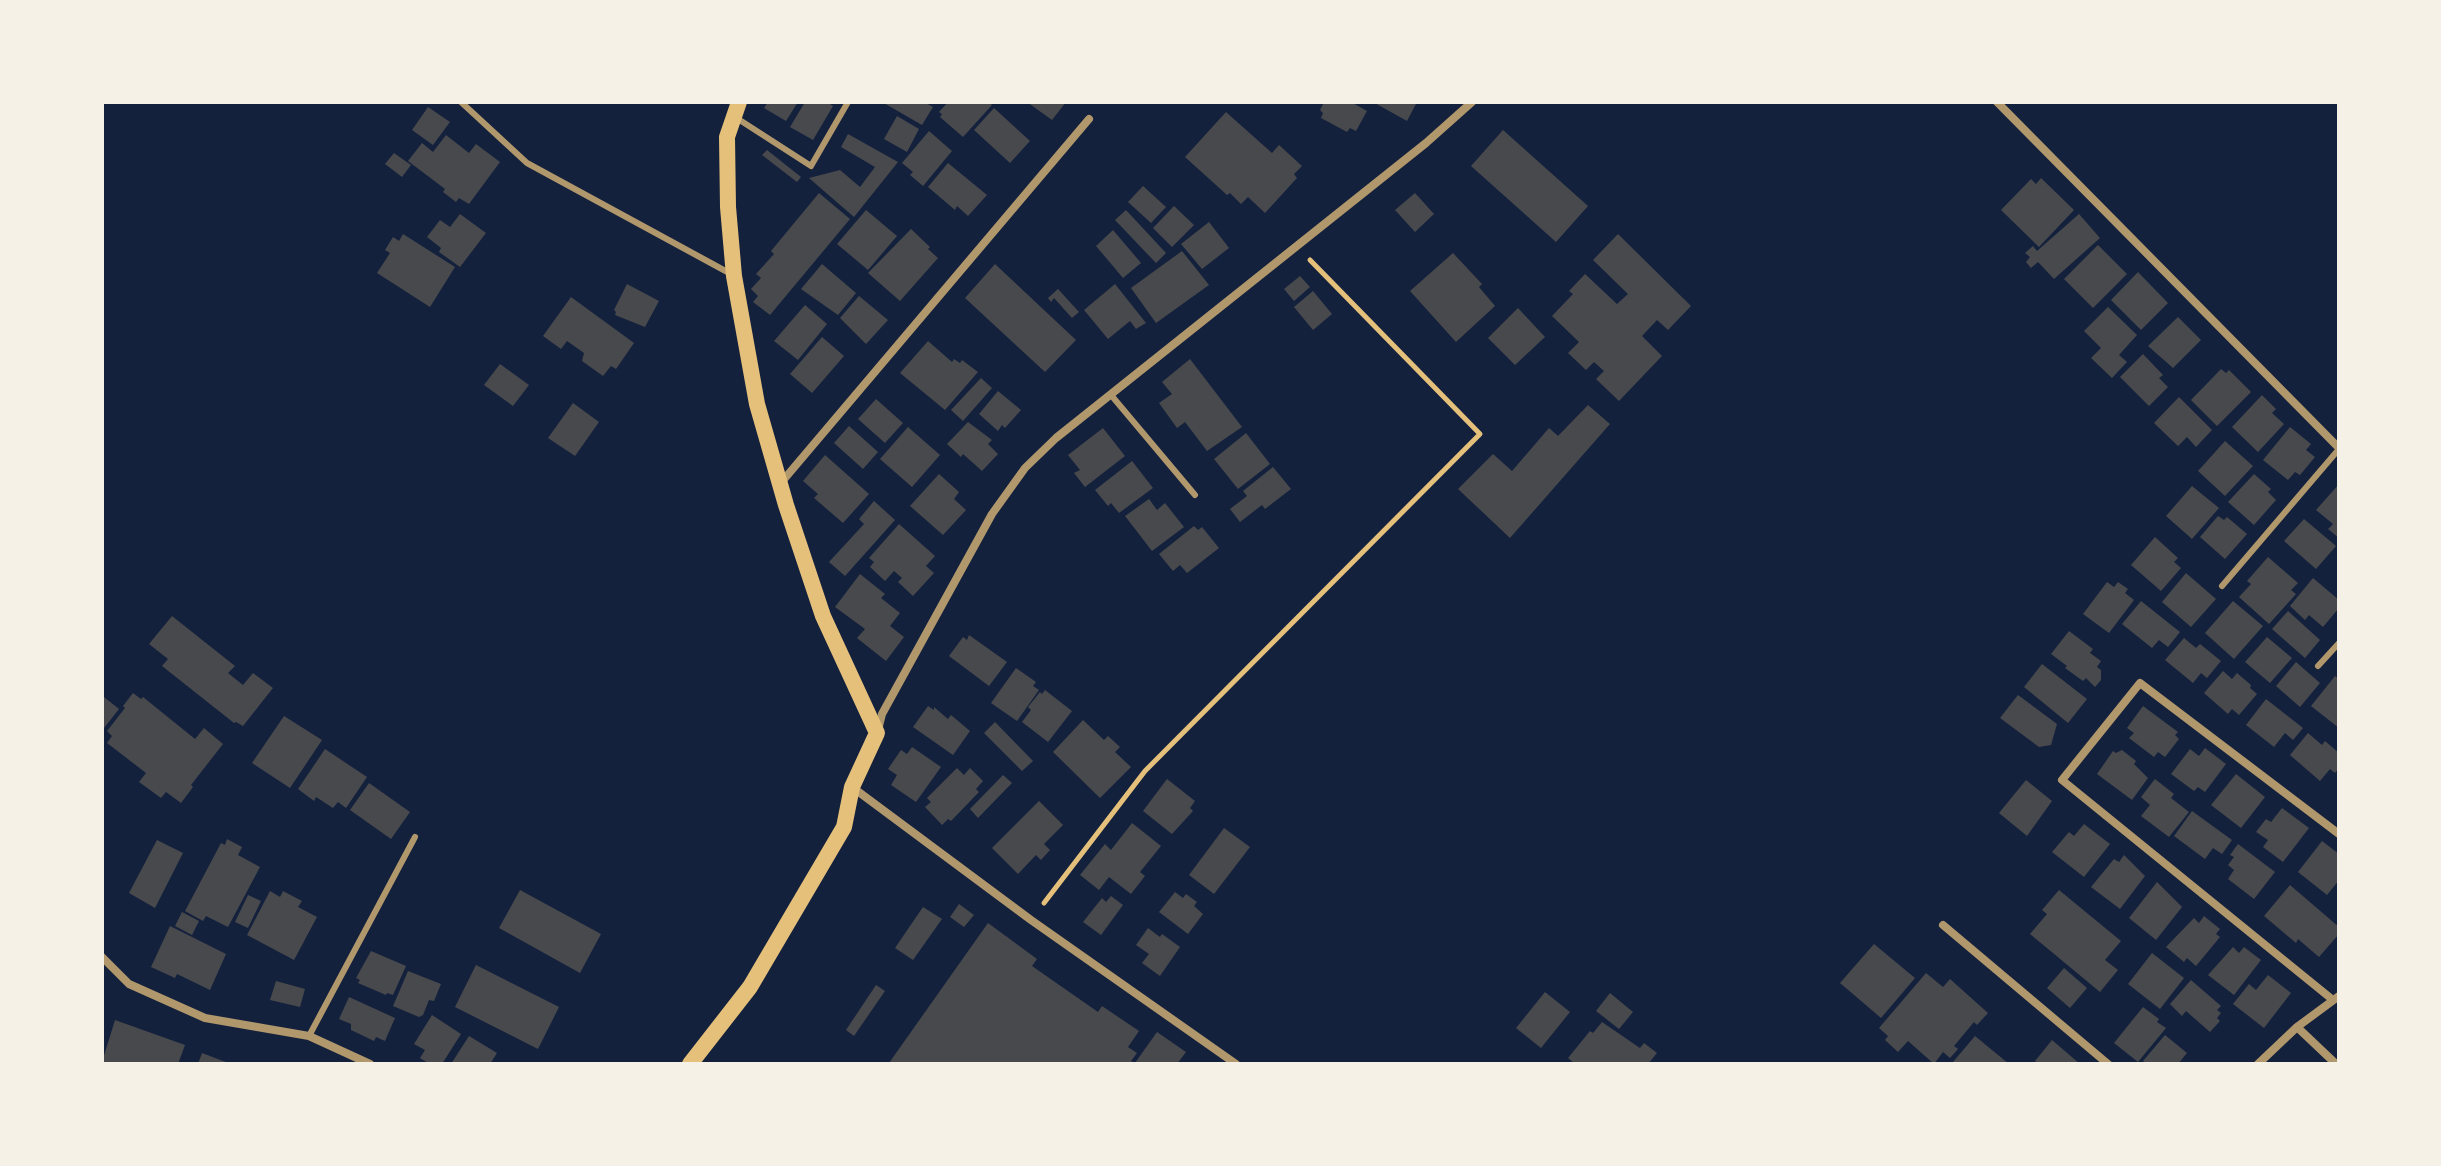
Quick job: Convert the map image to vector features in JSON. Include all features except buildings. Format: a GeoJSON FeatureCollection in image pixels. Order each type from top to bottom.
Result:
{"type":"FeatureCollection","features":[{"type":"Feature","properties":{"kind":"main road"},"geometry":{"type":"LineString","coordinates":[[690,1064],[750,987],[844,827],[852,787],[877,733],[823,616],[779,484],[757,404],[734,276],[728,207],[727,137],[736,109]]}},
{"type":"Feature","properties":{"kind":"street"},"geometry":{"type":"LineString","coordinates":[[877,733],[882,714],[992,514],[1025,468],[1056,438],[1426,143],[1472,102]]}},
{"type":"Feature","properties":{"kind":"street"},"geometry":{"type":"LineString","coordinates":[[1997,102],[2339,448]]}},
{"type":"Feature","properties":{"kind":"street"},"geometry":{"type":"LineString","coordinates":[[779,484],[1089,119]]}},
{"type":"Feature","properties":{"kind":"street"},"geometry":{"type":"LineString","coordinates":[[2258,1064],[2297,1027],[2336,998],[2062,780],[2140,683],[2339,834]]}},
{"type":"Feature","properties":{"kind":"street"},"geometry":{"type":"LineString","coordinates":[[852,787],[1031,920],[1236,1064]]}},
{"type":"Feature","properties":{"kind":"street"},"geometry":{"type":"LineString","coordinates":[[1943,925],[2108,1064]]}},
{"type":"Feature","properties":{"kind":"street"},"geometry":{"type":"LineString","coordinates":[[102,957],[129,984],[205,1018],[309,1036],[370,1064]]}},
{"type":"Feature","properties":{"kind":"street"},"geometry":{"type":"LineString","coordinates":[[2297,1027],[2336,1064]]}},
{"type":"Feature","properties":{"kind":"lane"},"geometry":{"type":"LineString","coordinates":[[461,102],[527,163],[734,276]]}},
{"type":"Feature","properties":{"kind":"lane"},"geometry":{"type":"LineString","coordinates":[[736,109],[811,166],[848,102]]}},
{"type":"Feature","properties":{"kind":"lane"},"geometry":{"type":"LineString","coordinates":[[1111,395],[1195,495]]}},
{"type":"Feature","properties":{"kind":"lane"},"geometry":{"type":"LineString","coordinates":[[2222,586],[2339,448]]}},
{"type":"Feature","properties":{"kind":"lane"},"geometry":{"type":"LineString","coordinates":[[2318,666],[2339,643]]}},
{"type":"Feature","properties":{"kind":"lane"},"geometry":{"type":"LineString","coordinates":[[309,1036],[415,837]]}},
{"type":"Feature","properties":{"kind":"path"},"geometry":{"type":"LineString","coordinates":[[1031,920],[1145,771],[1480,434],[1297,246]]}}]}
